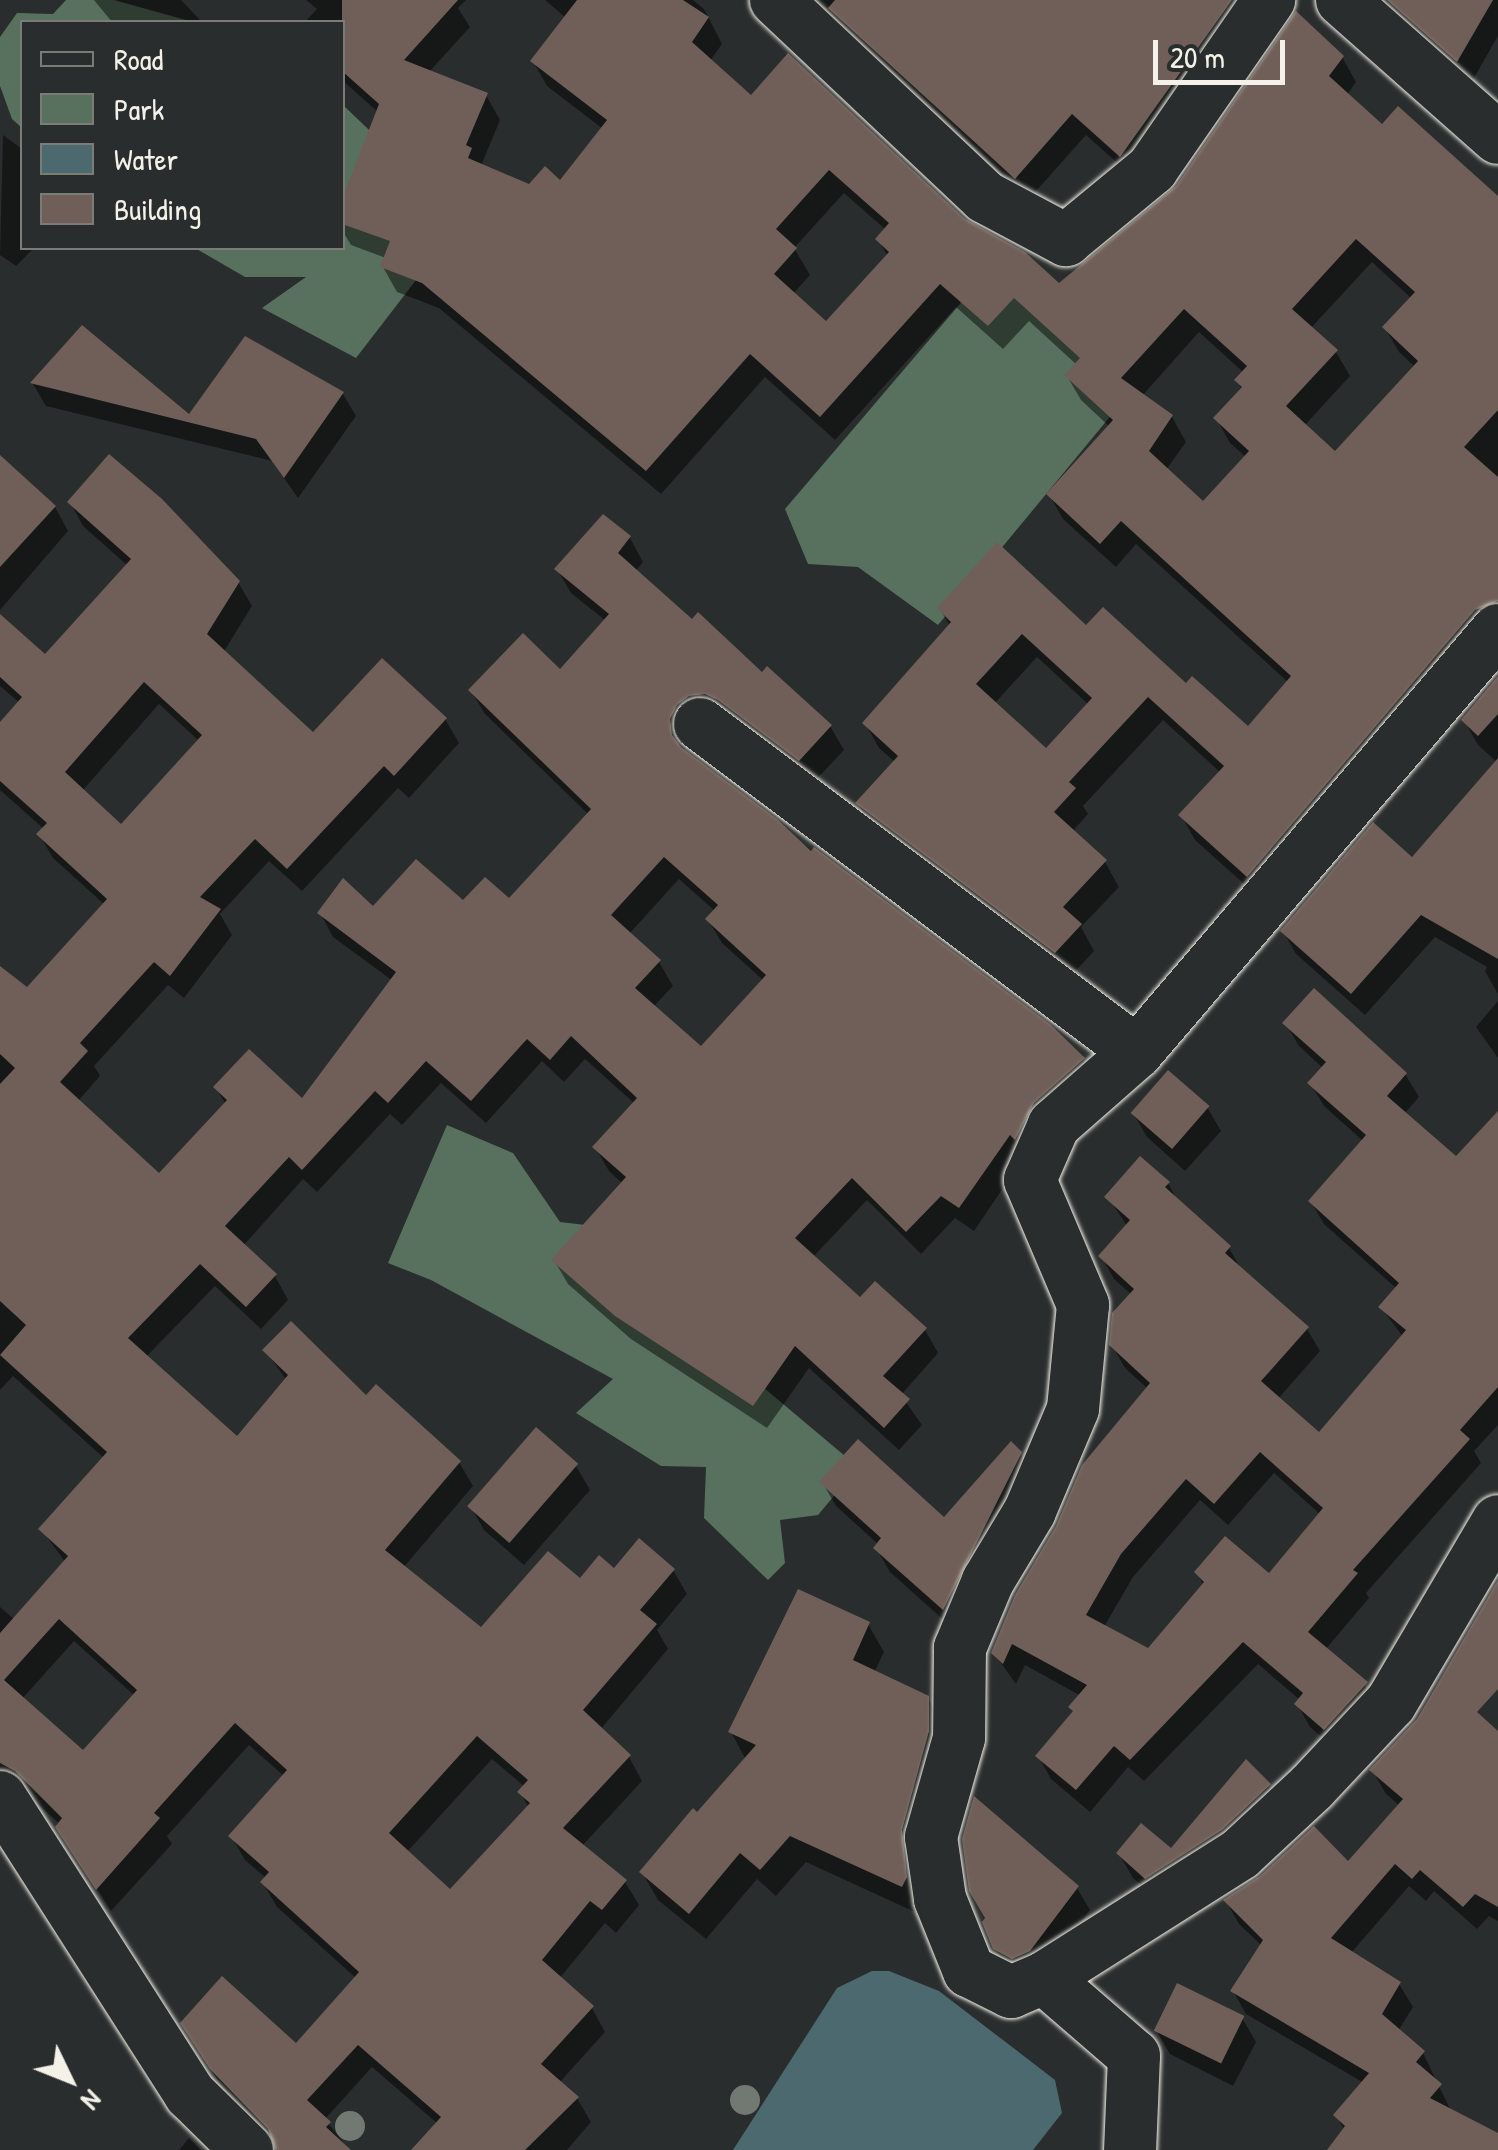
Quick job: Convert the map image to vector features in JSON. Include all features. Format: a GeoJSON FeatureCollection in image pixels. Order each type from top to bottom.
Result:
{"type":"FeatureCollection","features":[{"type":"Feature","properties":{"kind":"street"},"geometry":{"type":"LineString","coordinates":[[776,0],[984,197],[1066,240],[1152,169],[1269,0]]}},
{"type":"Feature","properties":{"kind":"street"},"geometry":{"type":"LineString","coordinates":[[1342,0],[1498,138]]}},
{"type":"Feature","properties":{"kind":"street"},"geometry":{"type":"LineString","coordinates":[[1498,630],[1137,1052],[1054,1125],[1030,1180],[1082,1305],[1073,1409],[1030,1511],[988,1581],[960,1648],[959,1738],[931,1837],[940,1900],[968,1971],[1011,1992],[1044,1978],[1240,1854],[1312,1787],[1390,1703],[1498,1522]]}},
{"type":"Feature","properties":{"kind":"street"},"geometry":{"type":"LineString","coordinates":[[700,724],[1137,1052]]}},
{"type":"Feature","properties":{"kind":"street"},"geometry":{"type":"LineString","coordinates":[[0,1797],[190,2094],[246,2150]]}},
{"type":"Feature","properties":{"kind":"street"},"geometry":{"type":"LineString","coordinates":[[1044,1978],[1134,2056],[1130,2150]]}},
{"type":"Feature","properties":{"kind":"green space"},"geometry":{"type":"Polygon","coordinates":[[[66,0],[114,0],[186,20],[20,20],[20,126],[12,119],[0,86],[0,37],[17,13],[53,14],[66,0]]]}},
{"type":"Feature","properties":{"kind":"green space"},"geometry":{"type":"Polygon","coordinates":[[[345,107],[390,150],[440,249],[356,358],[262,308],[306,277],[245,277],[198,250],[345,250],[345,107]]]}},
{"type":"Feature","properties":{"kind":"green space"},"geometry":{"type":"Polygon","coordinates":[[[988,271],[1132,390],[938,625],[858,567],[808,564],[785,509],[988,271]]]}},
{"type":"Feature","properties":{"kind":"green space"},"geometry":{"type":"Polygon","coordinates":[[[447,1125],[513,1153],[560,1222],[611,1228],[663,1303],[858,1467],[818,1515],[780,1520],[785,1563],[768,1580],[704,1518],[706,1467],[661,1466],[576,1413],[613,1379],[431,1280],[388,1263],[447,1125]]]}},
{"type":"Feature","properties":{"kind":"water"},"geometry":{"type":"Polygon","coordinates":[[[872,1971],[889,1971],[939,1991],[1055,2080],[1062,2113],[1033,2150],[733,2150],[837,1988],[872,1971]]]}},
{"type":"Feature","properties":{"kind":"building"},"geometry":{"type":"Polygon","coordinates":[[[342,0],[458,0],[404,60],[488,93],[466,145],[472,148],[468,158],[529,184],[545,166],[560,180],[607,120],[530,61],[577,0],[683,0],[709,17],[692,42],[751,95],[788,53],[965,219],[1025,252],[1059,283],[1176,186],[1296,11],[1344,56],[1329,76],[1382,124],[1398,106],[1498,196],[1498,410],[1464,447],[1498,477],[1498,601],[1475,610],[1247,877],[1178,815],[1224,766],[1148,697],[1069,782],[1076,788],[1054,812],[1107,860],[1063,907],[1082,924],[1055,953],[855,803],[898,756],[862,723],[951,622],[937,608],[997,542],[1086,625],[1103,607],[1186,683],[1192,676],[1248,726],[1291,676],[1121,521],[1100,544],[1046,494],[1113,420],[1064,375],[1080,358],[1014,298],[988,326],[940,284],[820,417],[750,354],[646,471],[422,283],[380,267],[390,241],[345,225],[345,191],[379,104],[345,74],[342,0]],[[829,170],[776,229],[797,248],[774,274],[826,321],[889,252],[875,239],[889,223],[829,170]],[[1356,239],[1292,309],[1338,350],[1286,406],[1335,451],[1418,361],[1382,327],[1415,292],[1356,239]],[[1184,309],[1121,378],[1173,415],[1149,451],[1203,501],[1249,451],[1213,418],[1242,387],[1234,380],[1247,366],[1184,309]],[[1022,634],[976,684],[1046,748],[1092,698],[1022,634]]]}},
{"type":"Feature","properties":{"kind":"building"},"geometry":{"type":"Polygon","coordinates":[[[835,0],[1232,0],[1120,157],[1072,114],[1015,179],[828,8],[835,0]]]}},
{"type":"Feature","properties":{"kind":"building"},"geometry":{"type":"Polygon","coordinates":[[[1387,0],[1493,0],[1457,62],[1387,0]]]}},
{"type":"Feature","properties":{"kind":"building"},"geometry":{"type":"Polygon","coordinates":[[[82,325],[189,414],[245,336],[344,392],[284,478],[256,439],[30,383],[82,325]]]}},
{"type":"Feature","properties":{"kind":"building"},"geometry":{"type":"Polygon","coordinates":[[[109,454],[162,499],[240,581],[207,634],[313,732],[382,658],[447,718],[394,776],[384,766],[287,869],[255,839],[200,897],[221,909],[170,976],[154,962],[80,1043],[88,1051],[60,1082],[159,1173],[227,1100],[213,1087],[249,1049],[302,1098],[396,972],[317,913],[343,878],[373,906],[416,859],[463,900],[485,877],[509,898],[591,809],[468,690],[523,633],[560,669],[609,614],[554,569],[603,514],[631,536],[618,553],[692,619],[698,612],[762,672],[767,666],[832,725],[799,761],[718,700],[705,694],[689,696],[677,705],[670,719],[672,735],[681,747],[777,819],[811,851],[814,847],[1050,1024],[1085,1058],[1034,1103],[1015,1140],[1010,1135],[959,1208],[941,1196],[906,1232],[852,1178],[795,1238],[860,1297],[875,1281],[927,1328],[883,1376],[910,1399],[884,1428],[795,1346],[753,1406],[615,1316],[551,1260],[626,1177],[592,1147],[637,1098],[571,1036],[550,1060],[527,1039],[471,1101],[426,1061],[388,1103],[375,1091],[302,1170],[289,1157],[225,1226],[277,1274],[246,1307],[200,1264],[128,1338],[237,1436],[288,1375],[262,1350],[291,1321],[366,1395],[376,1384],[461,1461],[385,1550],[481,1627],[548,1551],[580,1578],[599,1555],[614,1568],[639,1538],[675,1569],[640,1610],[657,1624],[583,1710],[631,1755],[563,1828],[627,1880],[602,1910],[590,1901],[542,1960],[594,2006],[541,2064],[579,2097],[525,2150],[411,2150],[441,2117],[358,2045],[307,2100],[331,2122],[326,2127],[351,2150],[276,2150],[268,2129],[210,2069],[180,2023],[222,1976],[296,2043],[359,1972],[260,1882],[269,1872],[228,1836],[287,1770],[235,1723],[154,1813],[160,1818],[96,1890],[55,1827],[62,1818],[15,1771],[0,1763],[0,1633],[68,1556],[38,1529],[107,1452],[0,1355],[26,1325],[0,1301],[0,1084],[15,1068],[0,1054],[0,966],[27,987],[107,899],[36,834],[47,823],[0,781],[0,722],[22,697],[0,677],[0,614],[45,654],[131,559],[67,502],[109,454]],[[144,682],[65,772],[121,824],[202,735],[144,682]],[[664,857],[611,915],[661,960],[635,988],[701,1046],[766,975],[705,919],[718,905],[664,857]],[[59,1619],[4,1680],[83,1750],[137,1690],[59,1619]],[[477,1736],[389,1833],[450,1889],[530,1803],[517,1792],[528,1780],[477,1736]]]}},
{"type":"Feature","properties":{"kind":"building"},"geometry":{"type":"Polygon","coordinates":[[[0,455],[56,506],[0,567],[0,455]]]}},
{"type":"Feature","properties":{"kind":"building"},"geometry":{"type":"Polygon","coordinates":[[[1498,676],[1498,714],[1478,736],[1461,720],[1498,676]]]}},
{"type":"Feature","properties":{"kind":"building"},"geometry":{"type":"Polygon","coordinates":[[[1498,758],[1498,959],[1421,915],[1351,994],[1280,931],[1373,822],[1412,857],[1498,758]]]}},
{"type":"Feature","properties":{"kind":"building"},"geometry":{"type":"Polygon","coordinates":[[[1314,988],[1407,1073],[1387,1096],[1456,1156],[1498,1111],[1498,1387],[1460,1430],[1470,1439],[1353,1570],[1358,1573],[1308,1632],[1368,1682],[1324,1730],[1294,1704],[1303,1693],[1243,1642],[1130,1760],[1114,1746],[1076,1790],[1035,1756],[1073,1711],[1068,1707],[1087,1685],[1012,1644],[1003,1664],[991,1653],[1015,1595],[1056,1526],[1082,1465],[1150,1383],[1109,1345],[1112,1313],[1134,1289],[1098,1256],[1130,1220],[1104,1197],[1140,1156],[1170,1182],[1165,1187],[1231,1246],[1225,1253],[1309,1327],[1261,1381],[1319,1432],[1406,1330],[1378,1307],[1399,1283],[1308,1201],[1366,1135],[1307,1083],[1326,1062],[1282,1023],[1314,988]],[[1260,1452],[1214,1504],[1186,1479],[1121,1554],[1086,1615],[1148,1648],[1204,1582],[1194,1572],[1225,1536],[1269,1573],[1323,1508],[1260,1452]]]}},
{"type":"Feature","properties":{"kind":"building"},"geometry":{"type":"Polygon","coordinates":[[[1168,1070],[1210,1106],[1172,1149],[1131,1113],[1168,1070]]]}},
{"type":"Feature","properties":{"kind":"building"},"geometry":{"type":"Polygon","coordinates":[[[536,1427],[578,1464],[509,1543],[467,1506],[536,1427]]]}},
{"type":"Feature","properties":{"kind":"building"},"geometry":{"type":"Polygon","coordinates":[[[858,1439],[944,1517],[1011,1441],[1022,1452],[943,1610],[873,1548],[881,1538],[819,1482],[858,1439]]]}},
{"type":"Feature","properties":{"kind":"building"},"geometry":{"type":"Polygon","coordinates":[[[1498,1580],[1498,1689],[1477,1712],[1498,1731],[1498,1907],[1475,1894],[1463,1907],[1420,1870],[1412,1879],[1395,1864],[1331,1938],[1401,1982],[1382,2014],[1425,2051],[1416,2062],[1442,2084],[1430,2098],[1498,2133],[1498,2150],[1327,2150],[1345,2126],[1333,2115],[1369,2073],[1230,1991],[1263,1940],[1223,1900],[1260,1876],[1314,1826],[1348,1861],[1403,1799],[1369,1770],[1417,1719],[1498,1580]]]}},
{"type":"Feature","properties":{"kind":"building"},"geometry":{"type":"Polygon","coordinates":[[[798,1589],[870,1622],[853,1660],[929,1696],[929,1731],[902,1830],[907,1877],[902,1887],[790,1836],[760,1870],[740,1853],[689,1914],[639,1872],[693,1808],[697,1812],[756,1745],[728,1732],[798,1589]]]}},
{"type":"Feature","properties":{"kind":"building"},"geometry":{"type":"Polygon","coordinates":[[[1246,1759],[1271,1784],[1222,1830],[1145,1879],[1116,1853],[1141,1823],[1171,1848],[1246,1759]]]}},
{"type":"Feature","properties":{"kind":"building"},"geometry":{"type":"Polygon","coordinates":[[[974,1796],[1079,1886],[1030,1951],[1012,1959],[993,1949],[982,1922],[985,1918],[969,1891],[962,1839],[974,1796]]]}},
{"type":"Feature","properties":{"kind":"building"},"geometry":{"type":"Polygon","coordinates":[[[1177,1983],[1244,2016],[1221,2064],[1154,2031],[1177,1983]]]}}]}
